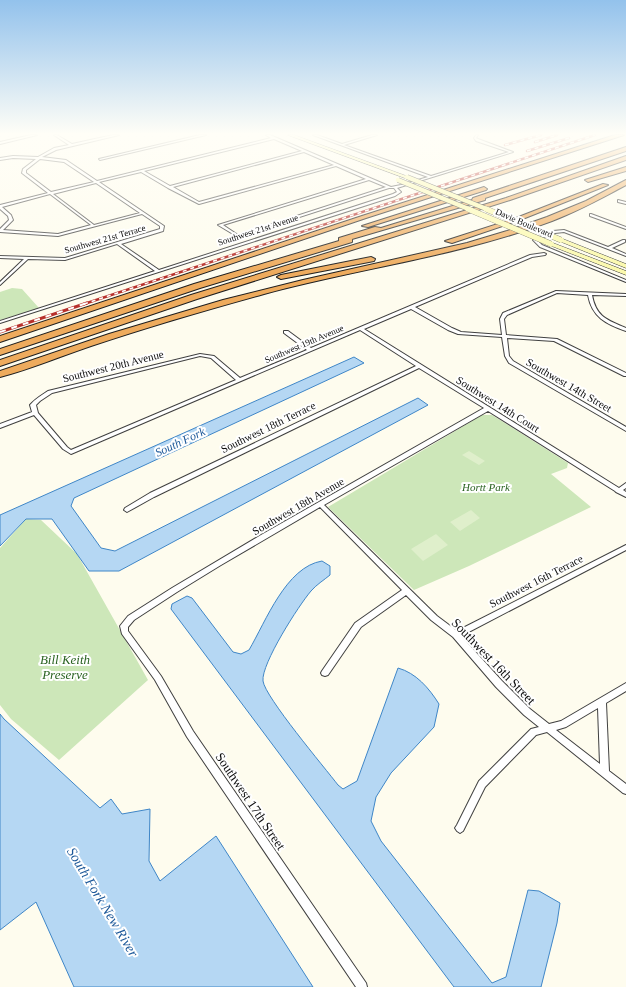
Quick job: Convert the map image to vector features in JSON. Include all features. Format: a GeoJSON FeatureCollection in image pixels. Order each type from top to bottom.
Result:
{"type":"FeatureCollection","features":[{"type":"Feature","properties":{"kind":"highway"},"geometry":{"type":"LineString","coordinates":[[0,338],[476,181]]}},
{"type":"Feature","properties":{"kind":"highway"},"geometry":{"type":"LineString","coordinates":[[459,200],[478,191],[508,181]]}},
{"type":"Feature","properties":{"kind":"highway"},"geometry":{"type":"LineString","coordinates":[[77,323],[151,294],[446,200],[459,200],[518,181]]}},
{"type":"Feature","properties":{"kind":"highway"},"geometry":{"type":"LineString","coordinates":[[0,348],[459,200],[522,181]]}},
{"type":"Feature","properties":{"kind":"highway"},"geometry":{"type":"LineString","coordinates":[[0,352],[197,286],[536,181]]}},
{"type":"Feature","properties":{"kind":"highway"},"geometry":{"type":"LineString","coordinates":[[0,356],[190,294],[491,202],[551,181]]}},
{"type":"Feature","properties":{"kind":"highway"},"geometry":{"type":"LineString","coordinates":[[0,363],[194,297],[462,214],[558,181]]}},
{"type":"Feature","properties":{"kind":"highway"},"geometry":{"type":"LineString","coordinates":[[0,374],[130,326],[218,298],[408,251],[499,226],[616,181]]}},
{"type":"Feature","properties":{"kind":"highway"},"geometry":{"type":"LineString","coordinates":[[552,217],[590,201],[626,182]]}},
{"type":"Feature","properties":{"kind":"highway"},"geometry":{"type":"LineString","coordinates":[[462,214],[496,207],[570,186]]}},
{"type":"Feature","properties":{"kind":"highway"},"geometry":{"type":"LineString","coordinates":[[51,356],[203,308],[464,245],[575,210],[626,187]]}},
{"type":"Feature","properties":{"kind":"highway"},"geometry":{"type":"LineString","coordinates":[[184,277],[321,236],[384,220]]}},
{"type":"Feature","properties":{"kind":"highway"},"geometry":{"type":"LineString","coordinates":[[194,297],[303,272],[408,251]]}},
{"type":"Feature","properties":{"kind":"main road","name":"Davie Boulevard"},"geometry":{"type":"LineString","coordinates":[[401,181],[446,200],[499,226],[626,273]]}},
{"type":"Feature","properties":{"kind":"main road","name":"Davie Boulevard"},"geometry":{"type":"LineString","coordinates":[[416,181],[459,200],[626,266]]}},
{"type":"Feature","properties":{"kind":"street"},"geometry":{"type":"LineString","coordinates":[[34,181],[94,226]]}},
{"type":"Feature","properties":{"kind":"street"},"geometry":{"type":"LineString","coordinates":[[0,206],[101,181]]}},
{"type":"Feature","properties":{"kind":"street"},"geometry":{"type":"LineString","coordinates":[[159,181],[199,203],[278,181]]}},
{"type":"Feature","properties":{"kind":"street"},"geometry":{"type":"LineString","coordinates":[[169,187],[191,181]]}},
{"type":"Feature","properties":{"kind":"street"},"geometry":{"type":"LineString","coordinates":[[361,181],[220,225],[238,236],[389,187]]}},
{"type":"Feature","properties":{"kind":"street"},"geometry":{"type":"LineString","coordinates":[[373,181],[396,188]]}},
{"type":"Feature","properties":{"kind":"street","name":"Southwest 21st Avenue"},"geometry":{"type":"LineString","coordinates":[[0,322],[394,195],[399,192],[396,188],[417,181]]}},
{"type":"Feature","properties":{"kind":"street"},"geometry":{"type":"LineString","coordinates":[[97,182],[143,213]]}},
{"type":"Feature","properties":{"kind":"street"},"geometry":{"type":"LineString","coordinates":[[619,201],[626,203]]}},
{"type":"Feature","properties":{"kind":"street"},"geometry":{"type":"LineString","coordinates":[[0,206],[10,216],[11,220],[0,231]]}},
{"type":"Feature","properties":{"kind":"street"},"geometry":{"type":"LineString","coordinates":[[0,231],[58,234],[143,213]]}},
{"type":"Feature","properties":{"kind":"street","name":"Southwest 21st Terrace"},"geometry":{"type":"LineString","coordinates":[[0,257],[65,259],[162,230],[162,226],[143,213]]}},
{"type":"Feature","properties":{"kind":"street"},"geometry":{"type":"LineString","coordinates":[[591,215],[626,228]]}},
{"type":"Feature","properties":{"kind":"street"},"geometry":{"type":"LineString","coordinates":[[626,255],[570,232],[555,231],[535,241],[541,246],[626,281]]}},
{"type":"Feature","properties":{"kind":"street"},"geometry":{"type":"LineString","coordinates":[[609,248],[624,241]]}},
{"type":"Feature","properties":{"kind":"street"},"geometry":{"type":"LineString","coordinates":[[119,244],[158,271]]}},
{"type":"Feature","properties":{"kind":"street","name":"Southwest 19th Avenue"},"geometry":{"type":"LineString","coordinates":[[35,413],[65,448],[71,452],[531,256],[544,254]]}},
{"type":"Feature","properties":{"kind":"street"},"geometry":{"type":"LineString","coordinates":[[0,284],[26,259]]}},
{"type":"Feature","properties":{"kind":"street"},"geometry":{"type":"LineString","coordinates":[[505,335],[502,319],[505,314],[556,292],[626,295]]}},
{"type":"Feature","properties":{"kind":"street"},"geometry":{"type":"LineString","coordinates":[[590,294],[591,302],[596,313],[602,318],[626,330]]}},
{"type":"Feature","properties":{"kind":"street"},"geometry":{"type":"LineString","coordinates":[[411,307],[450,330],[460,333],[505,335],[556,340],[626,375]]}},
{"type":"Feature","properties":{"kind":"street","name":"Southwest 14th Court"},"geometry":{"type":"LineString","coordinates":[[361,329],[626,495]]}},
{"type":"Feature","properties":{"kind":"street"},"geometry":{"type":"LineString","coordinates":[[286,332],[310,350]]}},
{"type":"Feature","properties":{"kind":"street","name":"Southwest 14th Street"},"geometry":{"type":"LineString","coordinates":[[505,335],[507,356],[511,362],[626,429]]}},
{"type":"Feature","properties":{"kind":"street","name":"Southwest 20th Avenue"},"geometry":{"type":"LineString","coordinates":[[35,413],[33,405],[50,392],[200,355],[212,357],[240,380]]}},
{"type":"Feature","properties":{"kind":"street","name":"Southwest 18th Terrace"},"geometry":{"type":"LineString","coordinates":[[127,510],[152,495],[419,366]]}},
{"type":"Feature","properties":{"kind":"street","name":"Southwest 18th Avenue"},"geometry":{"type":"LineString","coordinates":[[124,626],[138,613],[320,504],[487,409]]}},
{"type":"Feature","properties":{"kind":"street"},"geometry":{"type":"LineString","coordinates":[[0,426],[35,413]]}},
{"type":"Feature","properties":{"kind":"street"},"geometry":{"type":"LineString","coordinates":[[618,491],[626,485]]}},
{"type":"Feature","properties":{"kind":"street","name":"Southwest 16th Street"},"geometry":{"type":"LineString","coordinates":[[320,504],[434,618],[456,635],[504,690],[527,712],[626,790]]}},
{"type":"Feature","properties":{"kind":"street","name":"Southwest 16th Terrace"},"geometry":{"type":"LineString","coordinates":[[456,635],[626,547]]}},
{"type":"Feature","properties":{"kind":"street"},"geometry":{"type":"LineString","coordinates":[[325,673],[358,625],[406,591]]}},
{"type":"Feature","properties":{"kind":"street","name":"Southwest 17th Street"},"geometry":{"type":"LineString","coordinates":[[124,626],[125,632],[158,678],[195,741],[362,987]]}},
{"type":"Feature","properties":{"kind":"street"},"geometry":{"type":"LineString","coordinates":[[460,828],[482,784],[534,732],[562,724],[626,687]]}},
{"type":"Feature","properties":{"kind":"street"},"geometry":{"type":"LineString","coordinates":[[602,701],[605,773]]}},
{"type":"Feature","properties":{"kind":"green space"},"geometry":{"type":"Polygon","coordinates":[[[12,288],[22,289],[39,308],[0,320],[0,292],[12,288]]]}},
{"type":"Feature","properties":{"kind":"green space","name":"Hortt Park"},"geometry":{"type":"Polygon","coordinates":[[[482,415],[492,415],[568,463],[567,468],[551,474],[591,507],[469,566],[414,590],[328,507],[482,415]]]}},
{"type":"Feature","properties":{"kind":"green space"},"geometry":{"type":"Polygon","coordinates":[[[469,451],[485,461],[479,465],[462,455],[469,451]]]}},
{"type":"Feature","properties":{"kind":"green space"},"geometry":{"type":"Polygon","coordinates":[[[471,510],[480,518],[460,531],[450,522],[471,510]]]}},
{"type":"Feature","properties":{"kind":"green space","name":"Bill Keith Preserve"},"geometry":{"type":"Polygon","coordinates":[[[26,519],[41,520],[77,554],[148,680],[59,760],[11,719],[0,705],[0,548],[26,519]]]}},
{"type":"Feature","properties":{"kind":"green space"},"geometry":{"type":"Polygon","coordinates":[[[436,534],[448,545],[423,561],[411,549],[436,534]]]}},
{"type":"Feature","properties":{"kind":"water","name":"South Fork"},"geometry":{"type":"Polygon","coordinates":[[[354,357],[364,363],[74,498],[71,506],[101,548],[115,551],[418,398],[428,405],[119,571],[89,571],[52,519],[26,519],[0,546],[0,515],[354,357]]]}},
{"type":"Feature","properties":{"kind":"water"},"geometry":{"type":"Polygon","coordinates":[[[322,561],[330,566],[330,575],[311,591],[298,609],[274,649],[264,673],[263,681],[266,689],[296,733],[338,785],[343,789],[357,781],[398,668],[411,673],[422,682],[439,704],[434,727],[391,773],[376,797],[371,821],[381,841],[492,983],[506,977],[528,890],[539,891],[560,903],[557,923],[541,987],[454,987],[171,609],[172,604],[187,596],[192,598],[233,652],[241,654],[249,650],[278,597],[288,584],[298,573],[309,565],[322,561]]]}},
{"type":"Feature","properties":{"kind":"water","name":"South Fork New River"},"geometry":{"type":"Polygon","coordinates":[[[0,714],[100,808],[111,799],[122,814],[150,809],[149,861],[160,881],[216,836],[313,987],[74,987],[36,902],[0,930],[0,714]]]}},
{"type":"Feature","properties":{"kind":"railway"},"geometry":{"type":"LineString","coordinates":[[84,304],[456,181]]}},
{"type":"Feature","properties":{"kind":"railway"},"geometry":{"type":"LineString","coordinates":[[0,332],[84,304]]}}]}
